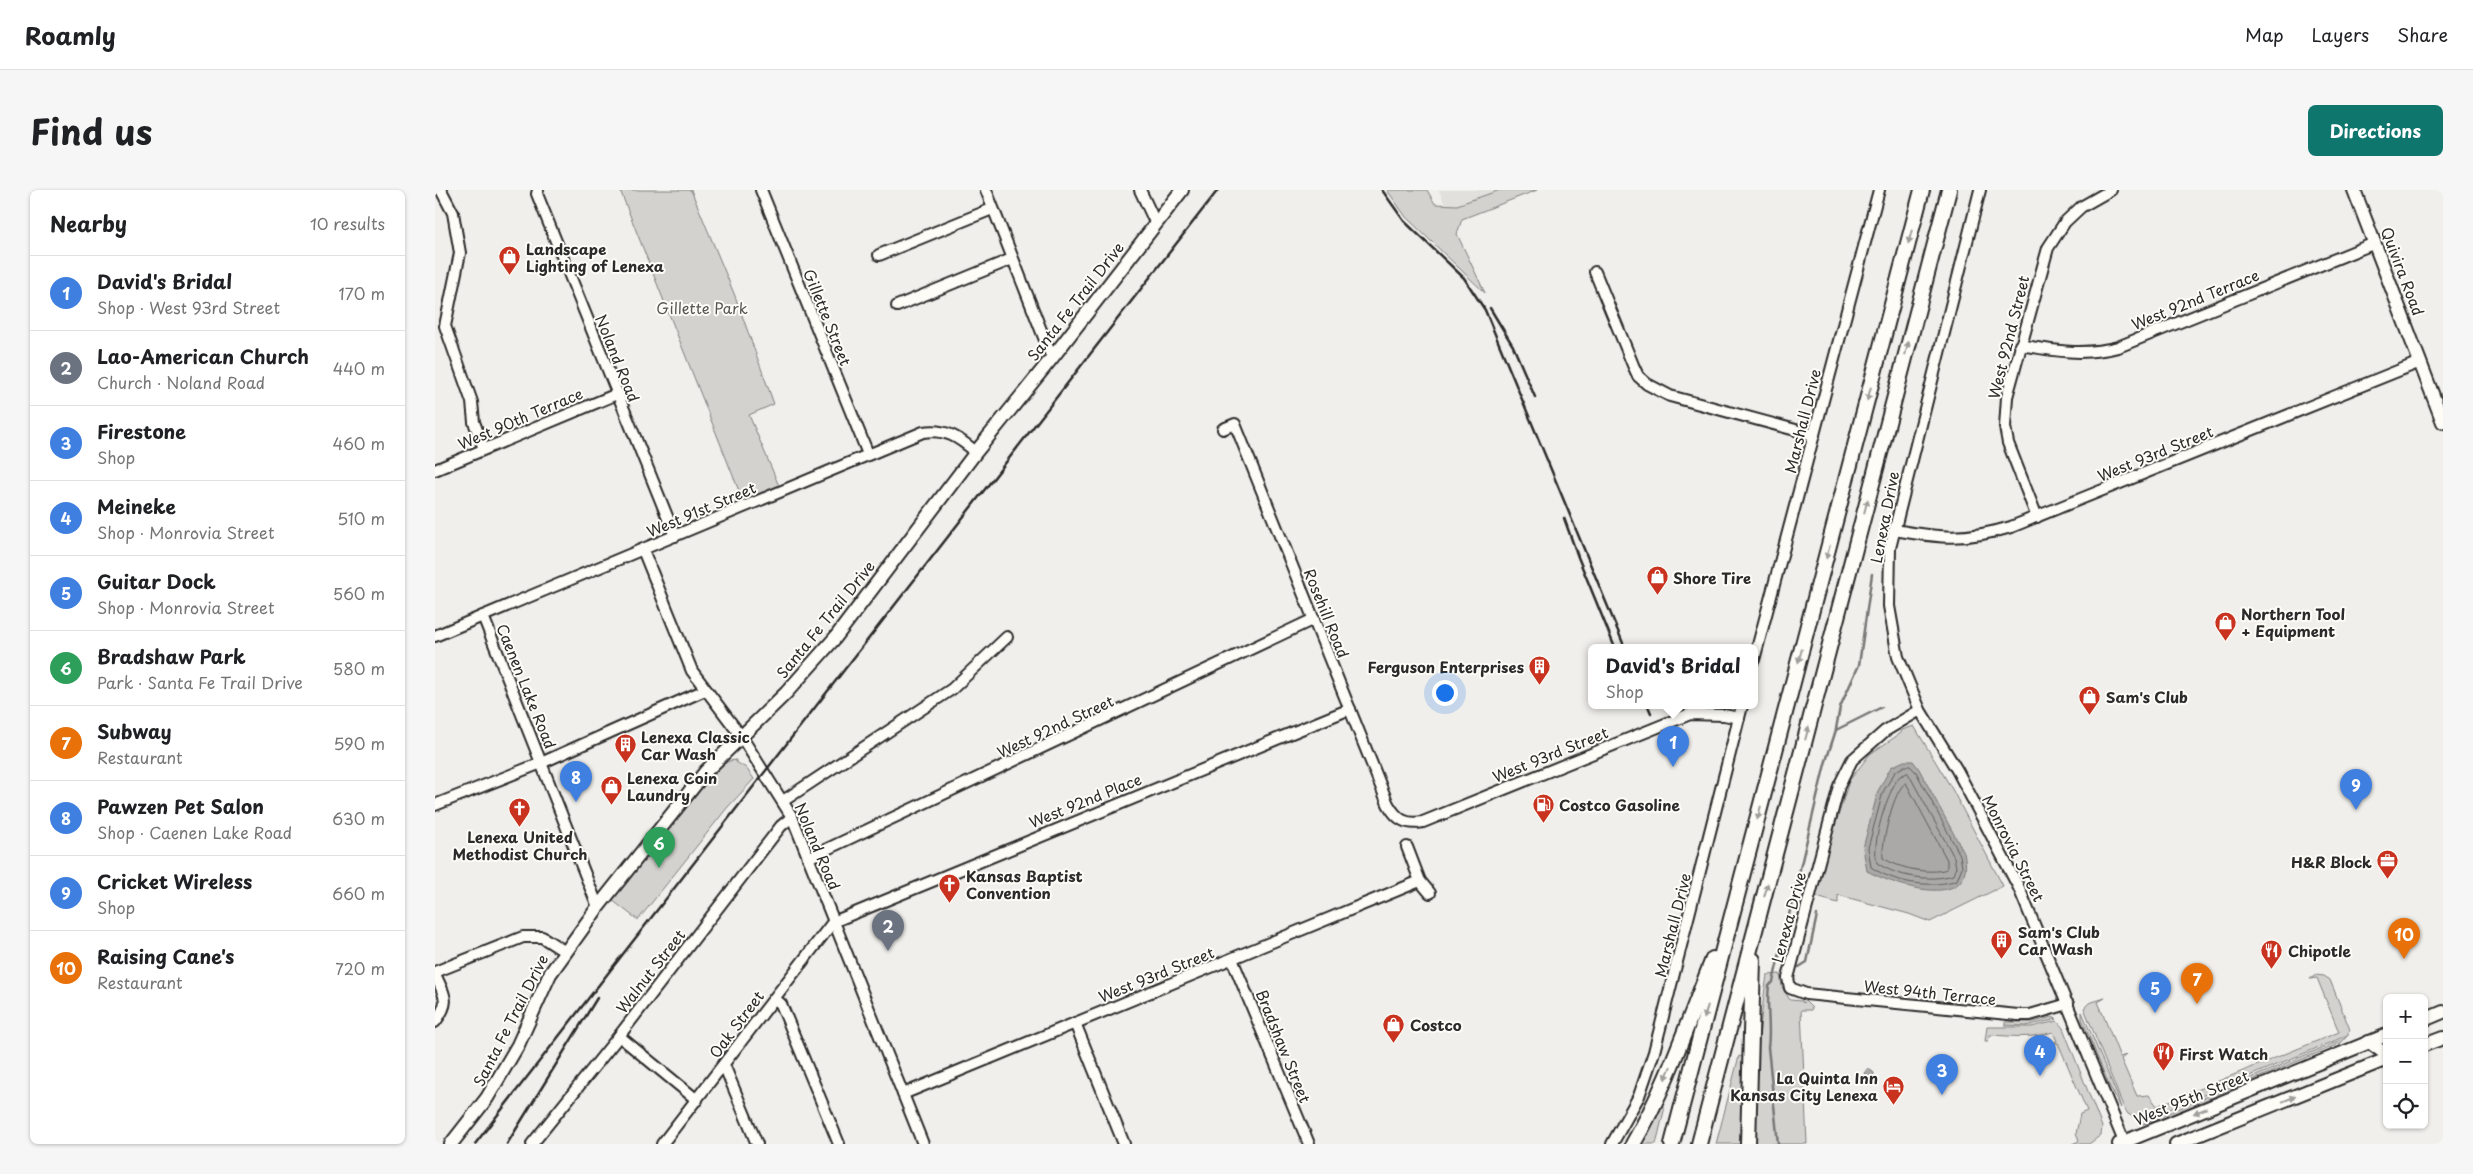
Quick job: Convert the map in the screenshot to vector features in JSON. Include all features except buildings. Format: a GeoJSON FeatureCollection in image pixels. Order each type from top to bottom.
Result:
{"type":"FeatureCollection","features":[{"type":"Feature","properties":{"kind":"highway"},"geometry":{"type":"LineString","coordinates":[[1672,1144],[1922,190]]}},
{"type":"Feature","properties":{"kind":"highway"},"geometry":{"type":"LineString","coordinates":[[1699,1144],[1949,190]]}},
{"type":"Feature","properties":{"kind":"highway"},"geometry":{"type":"LineString","coordinates":[[1633,1144],[1655,1103],[1673,1061],[1737,897]]}},
{"type":"Feature","properties":{"kind":"highway"},"geometry":{"type":"LineString","coordinates":[[1748,1144],[1753,938]]}},
{"type":"Feature","properties":{"kind":"main road","name":"Santa Fe Trail Drive"},"geometry":{"type":"LineString","coordinates":[[451,1144],[492,1092],[518,1045],[551,974],[564,951],[706,771],[809,669],[970,462],[975,452],[1052,358],[1182,190]]}},
{"type":"Feature","properties":{"kind":"main road","name":"Quivira Road"},"geometry":{"type":"LineString","coordinates":[[2353,190],[2443,420]]}},
{"type":"Feature","properties":{"kind":"main road"},"geometry":{"type":"LineString","coordinates":[[2428,1018],[2443,1012]]}},
{"type":"Feature","properties":{"kind":"main road","name":"West 95th Street"},"geometry":{"type":"LineString","coordinates":[[2123,1143],[2383,1037]]}},
{"type":"Feature","properties":{"kind":"main road"},"geometry":{"type":"LineString","coordinates":[[2428,1044],[2443,1038]]}},
{"type":"Feature","properties":{"kind":"main road"},"geometry":{"type":"LineString","coordinates":[[2369,1042],[2383,1053]]}},
{"type":"Feature","properties":{"kind":"main road"},"geometry":{"type":"LineString","coordinates":[[2359,1071],[2368,1063],[2371,1054],[2369,1042]]}},
{"type":"Feature","properties":{"kind":"main road"},"geometry":{"type":"LineString","coordinates":[[2176,1144],[2383,1061]]}},
{"type":"Feature","properties":{"kind":"street"},"geometry":{"type":"LineString","coordinates":[[441,190],[453,213],[460,253],[445,326],[469,393],[474,422],[484,450]]}},
{"type":"Feature","properties":{"kind":"street","name":"Noland Road"},"geometry":{"type":"LineString","coordinates":[[538,190],[539,201],[675,536]]}},
{"type":"Feature","properties":{"kind":"street","name":"Gillette Street"},"geometry":{"type":"LineString","coordinates":[[761,190],[868,454]]}},
{"type":"Feature","properties":{"kind":"street"},"geometry":{"type":"LineString","coordinates":[[986,190],[1052,358]]}},
{"type":"Feature","properties":{"kind":"street"},"geometry":{"type":"LineString","coordinates":[[1140,190],[1156,224]]}},
{"type":"Feature","properties":{"kind":"street","name":"Marshall Drive"},"geometry":{"type":"LineString","coordinates":[[1758,645],[1879,190]]}},
{"type":"Feature","properties":{"kind":"street","name":"Lenexa Drive"},"geometry":{"type":"LineString","coordinates":[[1790,988],[1788,978],[1839,786],[1853,760],[1885,731],[1920,710],[1898,657],[1893,636],[1888,581],[1895,530],[1980,190]]}},
{"type":"Feature","properties":{"kind":"street","name":"West 92nd Street"},"geometry":{"type":"LineString","coordinates":[[2037,517],[2008,443],[2005,426],[2007,397],[2044,258],[2053,239],[2065,222],[2081,208],[2111,190]]}},
{"type":"Feature","properties":{"kind":"street"},"geometry":{"type":"LineString","coordinates":[[879,255],[992,209]]}},
{"type":"Feature","properties":{"kind":"street","name":"West 92nd Terrace"},"geometry":{"type":"LineString","coordinates":[[2021,345],[2060,352],[2081,353],[2118,347],[2375,243]]}},
{"type":"Feature","properties":{"kind":"street"},"geometry":{"type":"LineString","coordinates":[[897,306],[1013,259]]}},
{"type":"Feature","properties":{"kind":"street"},"geometry":{"type":"LineString","coordinates":[[1595,272],[1638,376],[1647,384],[1670,396],[1814,435]]}},
{"type":"Feature","properties":{"kind":"street","name":"West 93rd Street"},"geometry":{"type":"LineString","coordinates":[[1895,530],[1939,538],[1963,538],[1988,534],[2037,517],[2420,362]]}},
{"type":"Feature","properties":{"kind":"street","name":"West 90th Terrace"},"geometry":{"type":"LineString","coordinates":[[435,470],[617,394]]}},
{"type":"Feature","properties":{"kind":"street","name":"Rosehill Road"},"geometry":{"type":"LineString","coordinates":[[1223,429],[1235,424],[1388,804],[1394,814],[1403,821]]}},
{"type":"Feature","properties":{"kind":"street","name":"West 91st Street"},"geometry":{"type":"LineString","coordinates":[[435,636],[923,432],[933,430],[955,436],[975,452]]}},
{"type":"Feature","properties":{"kind":"street","name":"Noland Road"},"geometry":{"type":"LineString","coordinates":[[643,550],[681,648],[705,690],[741,736],[783,801],[791,817],[923,1144]]}},
{"type":"Feature","properties":{"kind":"street","name":"Caenen Lake Road"},"geometry":{"type":"LineString","coordinates":[[483,616],[598,907]]}},
{"type":"Feature","properties":{"kind":"street","name":"West 92nd Street"},"geometry":{"type":"LineString","coordinates":[[808,858],[1314,619]]}},
{"type":"Feature","properties":{"kind":"street"},"geometry":{"type":"LineString","coordinates":[[783,801],[952,689],[1007,637]]}},
{"type":"Feature","properties":{"kind":"street"},"geometry":{"type":"LineString","coordinates":[[435,805],[541,763],[705,690]]}},
{"type":"Feature","properties":{"kind":"street","name":"Marshall Drive"},"geometry":{"type":"LineString","coordinates":[[1612,1144],[1639,1096],[1654,1052],[1741,709]]}},
{"type":"Feature","properties":{"kind":"street","name":"West 92nd Place"},"geometry":{"type":"LineString","coordinates":[[833,922],[1115,804],[1350,710]]}},
{"type":"Feature","properties":{"kind":"street","name":"Monrovia Street"},"geometry":{"type":"LineString","coordinates":[[1920,710],[1961,778],[2019,888],[2068,1004],[2123,1143]]}},
{"type":"Feature","properties":{"kind":"street","name":"West 93rd Street"},"geometry":{"type":"LineString","coordinates":[[1403,821],[1412,824],[1423,822],[1690,714],[1724,715],[1739,718]]}},
{"type":"Feature","properties":{"kind":"street","name":"Walnut Street"},"geometry":{"type":"LineString","coordinates":[[532,1144],[619,1036],[781,826],[791,817]]}},
{"type":"Feature","properties":{"kind":"street"},"geometry":{"type":"LineString","coordinates":[[1407,848],[1420,881],[1430,893]]}},
{"type":"Feature","properties":{"kind":"street","name":"West 93rd Street"},"geometry":{"type":"LineString","coordinates":[[903,1094],[1420,881]]}},
{"type":"Feature","properties":{"kind":"street","name":"Oak Street"},"geometry":{"type":"LineString","coordinates":[[662,1144],[833,922]]}},
{"type":"Feature","properties":{"kind":"street"},"geometry":{"type":"LineString","coordinates":[[435,1022],[445,1009],[445,1003],[435,973],[523,937],[542,937],[564,951]]}},
{"type":"Feature","properties":{"kind":"street","name":"Bradshaw Street"},"geometry":{"type":"LineString","coordinates":[[1232,959],[1309,1144]]}},
{"type":"Feature","properties":{"kind":"street","name":"West 94th Terrace"},"geometry":{"type":"LineString","coordinates":[[1790,988],[1806,994],[2018,1015],[2030,1015],[2068,1004]]}},
{"type":"Feature","properties":{"kind":"street"},"geometry":{"type":"LineString","coordinates":[[775,999],[781,1004],[839,1144]]}},
{"type":"Feature","properties":{"kind":"street"},"geometry":{"type":"LineString","coordinates":[[1075,1023],[1124,1144]]}},
{"type":"Feature","properties":{"kind":"street"},"geometry":{"type":"LineString","coordinates":[[619,1036],[697,1100]]}},
{"type":"Feature","properties":{"kind":"street"},"geometry":{"type":"LineString","coordinates":[[724,1065],[757,1144]]}},
{"type":"Feature","properties":{"kind":"shaded area"},"geometry":{"type":"Polygon","coordinates":[[[1439,190],[1514,190],[1449,215],[1439,190]]]}},
{"type":"Feature","properties":{"kind":"green space","name":"Gillette Park"},"geometry":{"type":"Polygon","coordinates":[[[620,190],[691,190],[735,296],[774,404],[749,415],[779,486],[743,501],[620,190]]]}},
{"type":"Feature","properties":{"kind":"green space"},"geometry":{"type":"Polygon","coordinates":[[[1387,190],[1427,190],[1435,204],[1457,205],[1500,190],[1537,190],[1462,219],[1457,234],[1485,293],[1406,217],[1387,190]]]}},
{"type":"Feature","properties":{"kind":"green space"},"geometry":{"type":"Polygon","coordinates":[[[1914,726],[1952,789],[2003,886],[1930,922],[1909,914],[1838,895],[1838,903],[1820,898],[1814,894],[1849,781],[1870,754],[1901,733],[1902,730],[1914,726]]]}},
{"type":"Feature","properties":{"kind":"green space"},"geometry":{"type":"Polygon","coordinates":[[[736,760],[736,762],[746,768],[754,779],[727,808],[638,920],[612,900],[721,766],[729,761],[736,760]]]}},
{"type":"Feature","properties":{"kind":"green space"},"geometry":{"type":"Polygon","coordinates":[[[1780,974],[1782,987],[1790,1000],[1802,1001],[1803,1003],[1805,1001],[1812,1008],[1811,1010],[1801,1010],[1807,1144],[1755,1144],[1756,1080],[1767,975],[1780,974]]]}},
{"type":"Feature","properties":{"kind":"green space"},"geometry":{"type":"Polygon","coordinates":[[[2316,975],[2324,976],[2330,980],[2350,1031],[2341,1038],[2141,1121],[2128,1114],[2123,1106],[2084,1008],[2089,1003],[2105,998],[2098,1002],[2101,1009],[2099,1010],[2102,1012],[2120,1057],[2126,1055],[2121,1059],[2137,1096],[2149,1095],[2157,1106],[2339,1032],[2317,978],[2310,979],[2316,975]]]}},
{"type":"Feature","properties":{"kind":"green space"},"geometry":{"type":"Polygon","coordinates":[[[2082,1012],[2121,1108],[2108,1083],[2082,1019],[2082,1012]]]}},
{"type":"Feature","properties":{"kind":"green space"},"geometry":{"type":"Polygon","coordinates":[[[2052,1017],[2057,1019],[2026,1026],[2005,1025],[2005,1022],[2034,1022],[2052,1017]]]}},
{"type":"Feature","properties":{"kind":"green space"},"geometry":{"type":"Polygon","coordinates":[[[2057,1021],[2063,1028],[2102,1127],[2101,1135],[2089,1144],[2072,1144],[2079,1141],[2076,1134],[2080,1114],[2087,1111],[2058,1043],[2050,1044],[2057,1041],[2053,1032],[2030,1036],[1990,1035],[1988,1041],[1985,1041],[1987,1027],[2031,1027],[2057,1021]]]}},
{"type":"Feature","properties":{"kind":"green space"},"geometry":{"type":"Polygon","coordinates":[[[2349,1034],[2341,1043],[2158,1120],[2142,1124],[2341,1040],[2349,1034]]]}},
{"type":"Feature","properties":{"kind":"green space"},"geometry":{"type":"Polygon","coordinates":[[[1739,1056],[1743,1057],[1742,1144],[1716,1144],[1739,1056]]]}},
{"type":"Feature","properties":{"kind":"green space"},"geometry":{"type":"Polygon","coordinates":[[[1660,1106],[1665,1107],[1656,1144],[1640,1144],[1660,1106]]]}},
{"type":"Feature","properties":{"kind":"water"},"geometry":{"type":"Polygon","coordinates":[[[1904,761],[1913,761],[1919,769],[1964,853],[1965,872],[1959,883],[1947,889],[1914,888],[1867,871],[1863,848],[1878,791],[1891,767],[1904,761]]]}},
{"type":"Feature","properties":{"kind":"water"},"geometry":{"type":"Polygon","coordinates":[[[1868,1068],[1874,1073],[1872,1086],[1868,1085],[1867,1077],[1864,1073],[1868,1068]]]}},
{"type":"Feature","properties":{"kind":"waterway"},"geometry":{"type":"LineString","coordinates":[[1836,729],[1840,707],[1859,665],[1872,574]]}},
{"type":"Feature","properties":{"kind":"waterway"},"geometry":{"type":"LineString","coordinates":[[1778,1144],[1768,1047],[1769,986],[1773,982],[1825,764],[1836,730],[1882,707]]}},
{"type":"Feature","properties":{"kind":"waterway"},"geometry":{"type":"LineString","coordinates":[[1799,967],[1807,962],[1817,915]]}},
{"type":"Feature","properties":{"kind":"railway"},"geometry":{"type":"LineString","coordinates":[[475,1144],[1218,190]]}},
{"type":"Feature","properties":{"kind":"railway"},"geometry":{"type":"LineString","coordinates":[[1382,190],[1404,221],[1464,278],[1485,310],[1623,644]]}},
{"type":"Feature","properties":{"kind":"railway"},"geometry":{"type":"LineString","coordinates":[[1490,308],[1513,346],[1535,397]]}},
{"type":"Feature","properties":{"kind":"railway"},"geometry":{"type":"LineString","coordinates":[[1564,518],[1613,644]]}},
{"type":"Feature","properties":{"kind":"railway"},"geometry":{"type":"LineString","coordinates":[[1649,709],[1651,713]]}},
{"type":"Feature","properties":{"kind":"railway"},"geometry":{"type":"LineString","coordinates":[[507,1144],[597,998]]}},
{"type":"Feature","properties":{"kind":"place","name":"Landscape Lighting of Lenexa"},"geometry":{"type":"Point","coordinates":[510,276]}},
{"type":"Feature","properties":{"kind":"place","name":"Shore Tire"},"geometry":{"type":"Point","coordinates":[1657,596]}},
{"type":"Feature","properties":{"kind":"place","name":"Northern Tool + Equipment"},"geometry":{"type":"Point","coordinates":[2225,641]}},
{"type":"Feature","properties":{"kind":"place","name":"Ferguson Enterprises"},"geometry":{"type":"Point","coordinates":[1540,685]}},
{"type":"Feature","properties":{"kind":"place","name":"Sam's Club"},"geometry":{"type":"Point","coordinates":[2090,715]}},
{"type":"Feature","properties":{"kind":"place","name":"Lenexa Classic Car Wash"},"geometry":{"type":"Point","coordinates":[625,764]}},
{"type":"Feature","properties":{"kind":"place","name":"David's Bridal"},"geometry":{"type":"Point","coordinates":[1673,767]}},
{"type":"Feature","properties":{"kind":"place","name":"Pawzen Pet Salon"},"geometry":{"type":"Point","coordinates":[576,802]}},
{"type":"Feature","properties":{"kind":"place","name":"Lenexa Coin Laundry"},"geometry":{"type":"Point","coordinates":[611,805]}},
{"type":"Feature","properties":{"kind":"place","name":"Cricket Wireless"},"geometry":{"type":"Point","coordinates":[2356,810]}},
{"type":"Feature","properties":{"kind":"place","name":"Costco Gasoline"},"geometry":{"type":"Point","coordinates":[1543,823]}},
{"type":"Feature","properties":{"kind":"place","name":"Lenexa United Methodist Church"},"geometry":{"type":"Point","coordinates":[520,827]}},
{"type":"Feature","properties":{"kind":"place","name":"Bradshaw Park"},"geometry":{"type":"Point","coordinates":[659,868]}},
{"type":"Feature","properties":{"kind":"place","name":"H&R Block"},"geometry":{"type":"Point","coordinates":[2388,880]}},
{"type":"Feature","properties":{"kind":"place","name":"Kansas Baptist Convention"},"geometry":{"type":"Point","coordinates":[950,903]}},
{"type":"Feature","properties":{"kind":"place","name":"Lao-American Church"},"geometry":{"type":"Point","coordinates":[888,951]}},
{"type":"Feature","properties":{"kind":"place","name":"Sam's Club Car Wash"},"geometry":{"type":"Point","coordinates":[2002,959]}},
{"type":"Feature","properties":{"kind":"place","name":"Raising Cane's"},"geometry":{"type":"Point","coordinates":[2404,959]}},
{"type":"Feature","properties":{"kind":"place","name":"Chipotle"},"geometry":{"type":"Point","coordinates":[2272,969]}},
{"type":"Feature","properties":{"kind":"place","name":"Subway"},"geometry":{"type":"Point","coordinates":[2197,1004]}},
{"type":"Feature","properties":{"kind":"place","name":"Guitar Dock"},"geometry":{"type":"Point","coordinates":[2155,1013]}},
{"type":"Feature","properties":{"kind":"place","name":"Costco"},"geometry":{"type":"Point","coordinates":[1394,1043]}},
{"type":"Feature","properties":{"kind":"place","name":"First Watch"},"geometry":{"type":"Point","coordinates":[2163,1072]}},
{"type":"Feature","properties":{"kind":"place","name":"Meineke"},"geometry":{"type":"Point","coordinates":[2040,1076]}},
{"type":"Feature","properties":{"kind":"place","name":"Firestone"},"geometry":{"type":"Point","coordinates":[1942,1095]}},
{"type":"Feature","properties":{"kind":"place","name":"La Quinta Inn Kansas City Lenexa"},"geometry":{"type":"Point","coordinates":[1894,1105]}}]}
